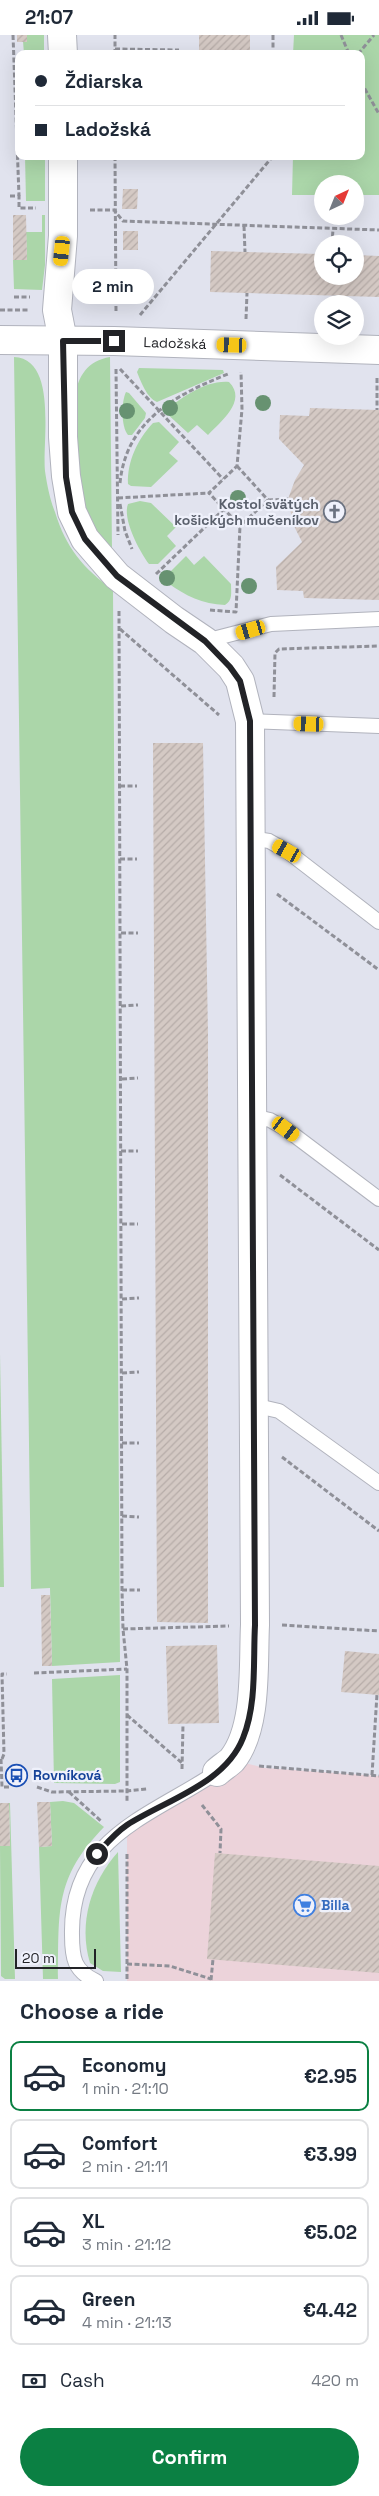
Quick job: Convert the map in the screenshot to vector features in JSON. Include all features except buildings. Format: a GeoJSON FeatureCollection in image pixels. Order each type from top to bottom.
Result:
{"type":"FeatureCollection","features":[{"type":"Feature","properties":{"kind":"street"},"geometry":{"type":"LineString","coordinates":[[62,35],[63,50]]}},
{"type":"Feature","properties":{"kind":"street"},"geometry":{"type":"LineString","coordinates":[[63,160],[63,236],[57,297],[63,341],[63,437],[66,477],[72,512],[85,539],[117,576],[205,641],[230,667],[240,681],[262,722],[251,837],[255,1625],[250,1709],[244,1737],[224,1766]]}},
{"type":"Feature","properties":{"kind":"street","name":"Ladožská"},"geometry":{"type":"LineString","coordinates":[[0,340],[63,341],[118,356],[378,363]]}},
{"type":"Feature","properties":{"kind":"lane"},"geometry":{"type":"LineString","coordinates":[[205,641],[271,624],[379,619]]}},
{"type":"Feature","properties":{"kind":"lane"},"geometry":{"type":"LineString","coordinates":[[262,722],[379,727]]}},
{"type":"Feature","properties":{"kind":"lane"},"geometry":{"type":"LineString","coordinates":[[251,837],[269,841],[287,851],[379,922]]}},
{"type":"Feature","properties":{"kind":"lane"},"geometry":{"type":"LineString","coordinates":[[252,1116],[270,1120],[286,1129],[379,1199]]}},
{"type":"Feature","properties":{"kind":"lane"},"geometry":{"type":"LineString","coordinates":[[253,1405],[279,1411],[379,1483]]}},
{"type":"Feature","properties":{"kind":"lane"},"geometry":{"type":"LineString","coordinates":[[96,1981],[77,1969],[72,1956],[75,1904],[82,1880],[97,1854],[115,1834],[127,1825],[190,1790],[224,1766]]}},
{"type":"Feature","properties":{"kind":"path"},"geometry":{"type":"LineString","coordinates":[[13,35],[15,89]]}},
{"type":"Feature","properties":{"kind":"path"},"geometry":{"type":"LineString","coordinates":[[115,35],[115,50]]}},
{"type":"Feature","properties":{"kind":"path"},"geometry":{"type":"LineString","coordinates":[[273,35],[273,50]]}},
{"type":"Feature","properties":{"kind":"path"},"geometry":{"type":"LineString","coordinates":[[341,35],[347,50]]}},
{"type":"Feature","properties":{"kind":"path"},"geometry":{"type":"LineString","coordinates":[[361,50],[374,35]]}},
{"type":"Feature","properties":{"kind":"path"},"geometry":{"type":"LineString","coordinates":[[365,89],[379,114]]}},
{"type":"Feature","properties":{"kind":"path"},"geometry":{"type":"LineString","coordinates":[[18,160],[19,196]]}},
{"type":"Feature","properties":{"kind":"path"},"geometry":{"type":"LineString","coordinates":[[115,160],[122,1006],[122,1629],[127,1669],[127,1825]]}},
{"type":"Feature","properties":{"kind":"path"},"geometry":{"type":"LineString","coordinates":[[136,320],[270,160]]}},
{"type":"Feature","properties":{"kind":"path"},"geometry":{"type":"LineString","coordinates":[[124,221],[379,230]]}},
{"type":"Feature","properties":{"kind":"path"},"geometry":{"type":"LineString","coordinates":[[244,226],[245,252]]}},
{"type":"Feature","properties":{"kind":"path"},"geometry":{"type":"LineString","coordinates":[[333,229],[333,235]]}},
{"type":"Feature","properties":{"kind":"path"},"geometry":{"type":"LineString","coordinates":[[247,310],[248,293]]}},
{"type":"Feature","properties":{"kind":"path"},"geometry":{"type":"LineString","coordinates":[[82,296],[115,296]]}},
{"type":"Feature","properties":{"kind":"path"},"geometry":{"type":"LineString","coordinates":[[14,297],[32,297]]}},
{"type":"Feature","properties":{"kind":"path"},"geometry":{"type":"LineString","coordinates":[[0,310],[32,310]]}},
{"type":"Feature","properties":{"kind":"path"},"geometry":{"type":"LineString","coordinates":[[118,356],[158,411],[223,479]]}},
{"type":"Feature","properties":{"kind":"path"},"geometry":{"type":"LineString","coordinates":[[377,410],[378,363]]}},
{"type":"Feature","properties":{"kind":"path"},"geometry":{"type":"LineString","coordinates":[[118,498],[208,493],[237,466],[242,409],[241,368],[201,384],[179,396],[158,411],[144,425],[130,445],[122,466],[118,498],[125,531],[133,551]]}},
{"type":"Feature","properties":{"kind":"path"},"geometry":{"type":"LineString","coordinates":[[237,466],[268,500]]}},
{"type":"Feature","properties":{"kind":"path"},"geometry":{"type":"LineString","coordinates":[[208,493],[240,526]]}},
{"type":"Feature","properties":{"kind":"path"},"geometry":{"type":"LineString","coordinates":[[202,607],[236,612],[240,526],[268,500],[288,499]]}},
{"type":"Feature","properties":{"kind":"path"},"geometry":{"type":"LineString","coordinates":[[150,579],[224,509]]}},
{"type":"Feature","properties":{"kind":"path"},"geometry":{"type":"LineString","coordinates":[[262,722],[275,653],[279,649],[379,647]]}},
{"type":"Feature","properties":{"kind":"path"},"geometry":{"type":"LineString","coordinates":[[120,786],[136,786]]}},
{"type":"Feature","properties":{"kind":"path"},"geometry":{"type":"LineString","coordinates":[[120,859],[137,859]]}},
{"type":"Feature","properties":{"kind":"path"},"geometry":{"type":"LineString","coordinates":[[251,874],[379,970]]}},
{"type":"Feature","properties":{"kind":"path"},"geometry":{"type":"LineString","coordinates":[[121,933],[138,933]]}},
{"type":"Feature","properties":{"kind":"path"},"geometry":{"type":"LineString","coordinates":[[122,1006],[138,1005]]}},
{"type":"Feature","properties":{"kind":"path"},"geometry":{"type":"LineString","coordinates":[[122,1079],[138,1078]]}},
{"type":"Feature","properties":{"kind":"path"},"geometry":{"type":"LineString","coordinates":[[121,1151],[138,1151]]}},
{"type":"Feature","properties":{"kind":"path"},"geometry":{"type":"LineString","coordinates":[[252,1165],[268,1166],[379,1250]]}},
{"type":"Feature","properties":{"kind":"path"},"geometry":{"type":"LineString","coordinates":[[122,1224],[138,1224]]}},
{"type":"Feature","properties":{"kind":"path"},"geometry":{"type":"LineString","coordinates":[[122,1299],[138,1299]]}},
{"type":"Feature","properties":{"kind":"path"},"geometry":{"type":"LineString","coordinates":[[122,1373],[139,1372]]}},
{"type":"Feature","properties":{"kind":"path"},"geometry":{"type":"LineString","coordinates":[[254,1441],[270,1447],[379,1531]]}},
{"type":"Feature","properties":{"kind":"path"},"geometry":{"type":"LineString","coordinates":[[122,1443],[139,1443]]}},
{"type":"Feature","properties":{"kind":"path"},"geometry":{"type":"LineString","coordinates":[[122,1516],[139,1517]]}},
{"type":"Feature","properties":{"kind":"path"},"geometry":{"type":"LineString","coordinates":[[122,1590],[140,1590]]}},
{"type":"Feature","properties":{"kind":"path"},"geometry":{"type":"LineString","coordinates":[[34,1673],[127,1669]]}},
{"type":"Feature","properties":{"kind":"path"},"geometry":{"type":"LineString","coordinates":[[7,1674],[2,1674],[4,1754],[1,1759],[2,1787],[10,1787]]}},
{"type":"Feature","properties":{"kind":"path"},"geometry":{"type":"LineString","coordinates":[[372,1775],[377,1694]]}},
{"type":"Feature","properties":{"kind":"path"},"geometry":{"type":"LineString","coordinates":[[127,1715],[182,1763]]}},
{"type":"Feature","properties":{"kind":"path"},"geometry":{"type":"LineString","coordinates":[[182,1724],[182,1770],[190,1764]]}},
{"type":"Feature","properties":{"kind":"path"},"geometry":{"type":"LineString","coordinates":[[224,1766],[379,1776]]}},
{"type":"Feature","properties":{"kind":"path"},"geometry":{"type":"LineString","coordinates":[[69,1791],[127,1847],[127,1981]]}},
{"type":"Feature","properties":{"kind":"path"},"geometry":{"type":"LineString","coordinates":[[127,1964],[170,1966],[211,1980],[213,1959]]}},
{"type":"Feature","properties":{"kind":"shaded area"},"geometry":{"type":"Polygon","coordinates":[[[232,1760],[265,1768],[379,1776],[379,1981],[127,1981],[127,1825],[232,1760]]]}},
{"type":"Feature","properties":{"kind":"green space"},"geometry":{"type":"Polygon","coordinates":[[[27,35],[44,35],[44,50],[24,50],[23,41],[27,35]]]}},
{"type":"Feature","properties":{"kind":"green space"},"geometry":{"type":"Polygon","coordinates":[[[294,35],[379,35],[379,195],[364,195],[364,175],[314,175],[314,195],[292,195],[293,160],[365,160],[365,50],[293,50],[294,35]]]}},
{"type":"Feature","properties":{"kind":"green space"},"geometry":{"type":"Polygon","coordinates":[[[25,160],[45,160],[45,201],[26,201],[25,160]]]}},
{"type":"Feature","properties":{"kind":"green space"},"geometry":{"type":"Polygon","coordinates":[[[42,215],[45,215],[45,265],[42,290],[14,289],[13,260],[27,259],[26,232],[42,232],[42,215]]]}},
{"type":"Feature","properties":{"kind":"green space"},"geometry":{"type":"Polygon","coordinates":[[[14,357],[28,361],[37,372],[42,386],[45,404],[45,471],[50,497],[59,525],[70,547],[84,565],[113,590],[120,1662],[52,1666],[50,1588],[31,1589],[14,357]]]}},
{"type":"Feature","properties":{"kind":"green space"},"geometry":{"type":"Polygon","coordinates":[[[110,357],[112,552],[98,535],[82,498],[78,479],[75,397],[76,389],[85,370],[96,362],[110,357]]]}},
{"type":"Feature","properties":{"kind":"green space"},"geometry":{"type":"Polygon","coordinates":[[[139,368],[223,370],[224,373],[157,402],[150,397],[145,389],[137,372],[139,368]]]}},
{"type":"Feature","properties":{"kind":"green space"},"geometry":{"type":"Polygon","coordinates":[[[229,382],[234,389],[234,404],[225,418],[208,435],[197,425],[188,433],[164,411],[194,391],[211,384],[229,382]]]}},
{"type":"Feature","properties":{"kind":"green space"},"geometry":{"type":"Polygon","coordinates":[[[126,392],[146,413],[145,418],[132,435],[128,435],[126,431],[122,414],[126,392]]]}},
{"type":"Feature","properties":{"kind":"green space"},"geometry":{"type":"Polygon","coordinates":[[[159,422],[179,442],[169,453],[178,461],[151,487],[131,486],[128,484],[128,475],[134,451],[153,423],[159,422]]]}},
{"type":"Feature","properties":{"kind":"green space"},"geometry":{"type":"Polygon","coordinates":[[[140,501],[151,503],[176,527],[167,536],[176,546],[158,564],[149,564],[137,544],[127,518],[128,504],[140,501]]]}},
{"type":"Feature","properties":{"kind":"green space"},"geometry":{"type":"Polygon","coordinates":[[[186,556],[194,565],[204,556],[231,584],[231,596],[228,603],[225,605],[202,601],[181,592],[168,583],[168,574],[186,556]]]}},
{"type":"Feature","properties":{"kind":"green space"},"geometry":{"type":"Polygon","coordinates":[[[0,1354],[4,1587],[0,1587],[0,1354]]]}},
{"type":"Feature","properties":{"kind":"green space"},"geometry":{"type":"Polygon","coordinates":[[[120,1675],[120,1782],[115,1784],[54,1783],[52,1679],[120,1675]]]}},
{"type":"Feature","properties":{"kind":"green space"},"geometry":{"type":"Polygon","coordinates":[[[63,1801],[74,1803],[104,1827],[88,1845],[68,1880],[60,1915],[58,1979],[43,1979],[39,1847],[52,1846],[50,1802],[63,1801]]]}},
{"type":"Feature","properties":{"kind":"green space"},"geometry":{"type":"Polygon","coordinates":[[[9,1803],[15,1979],[5,1979],[1,1976],[0,1846],[10,1846],[9,1803]]]}},
{"type":"Feature","properties":{"kind":"green space"},"geometry":{"type":"Polygon","coordinates":[[[118,1852],[121,1972],[103,1971],[90,1963],[86,1933],[86,1918],[94,1890],[101,1876],[118,1852]]]}},
{"type":"Feature","properties":{"kind":"place","name":"Kostol svätých košických mučeníkov"},"geometry":{"type":"Point","coordinates":[335,512]}},
{"type":"Feature","properties":{"kind":"place","name":"Rovníková"},"geometry":{"type":"Point","coordinates":[17,1775]}},
{"type":"Feature","properties":{"kind":"place","name":"Billa"},"geometry":{"type":"Point","coordinates":[305,1905]}},
{"type":"Feature","properties":{"kind":"route"},"geometry":{"type":"LineString","coordinates":[[97,1854],[115,1834],[127,1825],[190,1790],[232,1760],[244,1737],[250,1709],[255,1625],[250,721],[240,681],[230,667],[205,641],[174,620],[117,576],[85,539],[72,512],[66,477],[63,437],[63,341],[114,341]]}}]}
